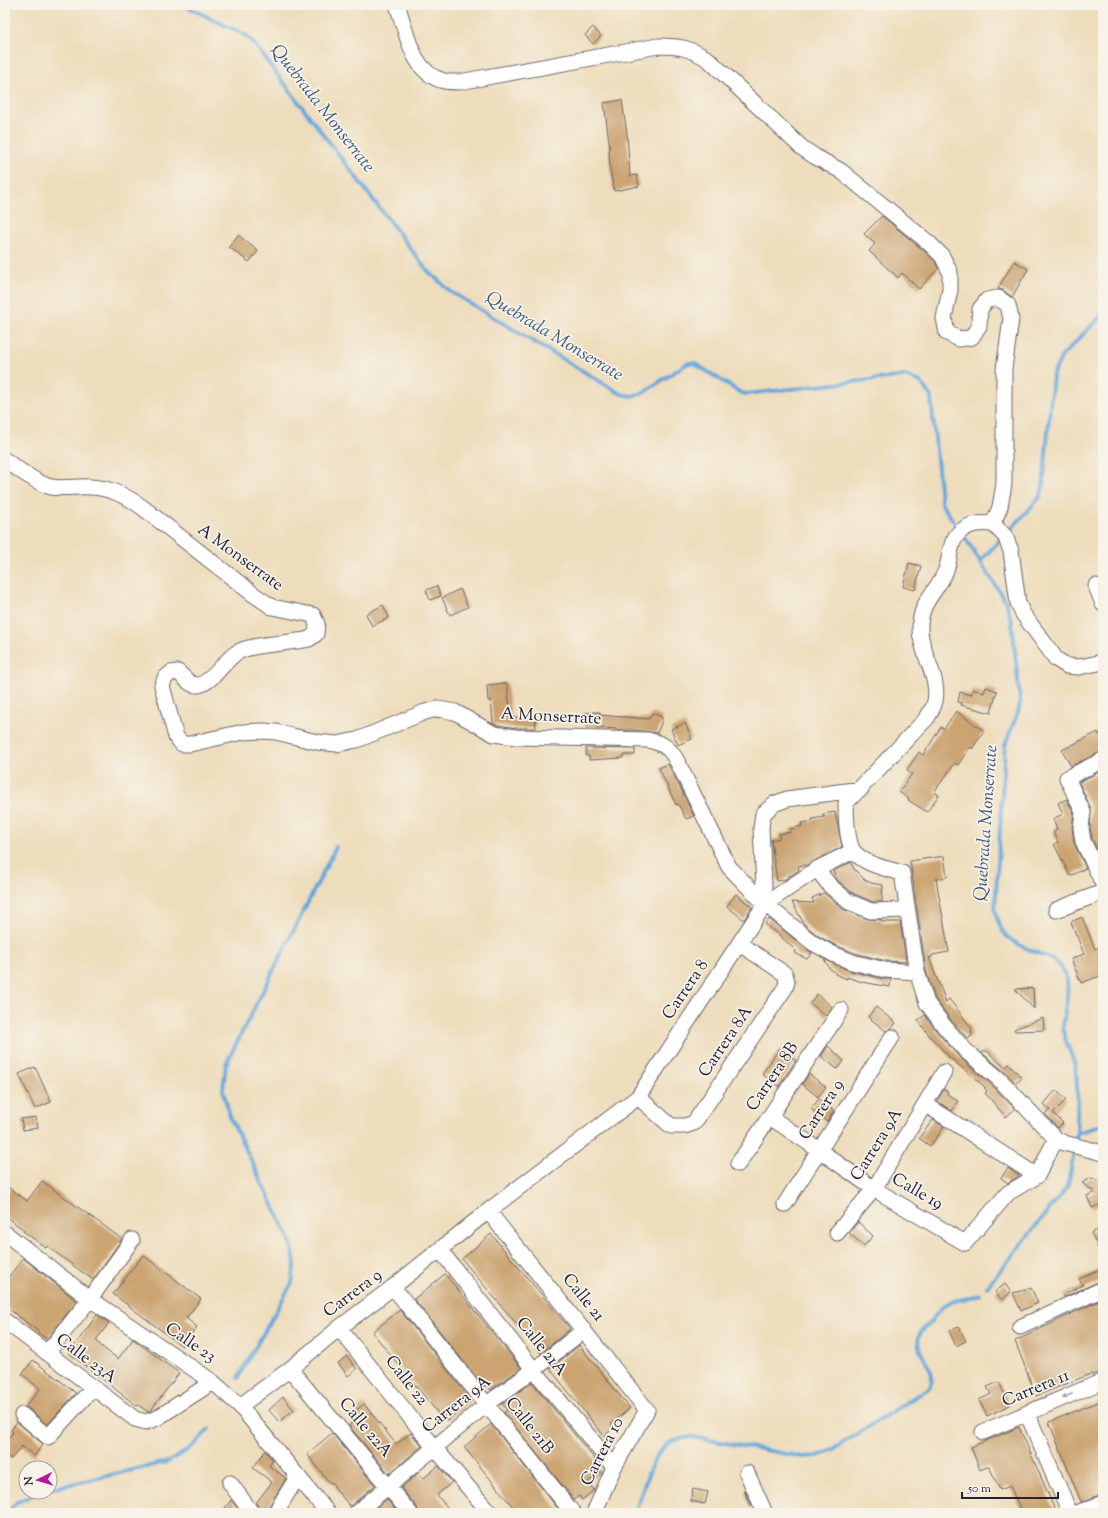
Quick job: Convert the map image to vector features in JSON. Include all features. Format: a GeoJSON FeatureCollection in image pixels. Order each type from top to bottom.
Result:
{"type":"FeatureCollection","features":[{"type":"Feature","properties":{"kind":"street"},"geometry":{"type":"LineString","coordinates":[[397,5],[412,50],[420,65],[430,74],[443,81],[460,82],[658,46],[675,46],[692,50],[708,60],[802,147],[814,156],[841,171],[929,243],[942,256],[950,272],[950,290],[944,318],[947,333],[960,339],[972,337],[978,326],[980,309],[987,300],[998,298],[1008,305],[1011,319],[1004,369],[1004,484],[1000,507],[993,524]]}},
{"type":"Feature","properties":{"kind":"street","name":"A Monserrate"},"geometry":{"type":"LineString","coordinates":[[5,460],[50,487],[91,487],[108,489],[125,495],[272,607],[313,615],[317,624],[316,634],[309,639],[248,648],[237,652],[208,681],[198,685],[189,683],[178,672],[171,673],[165,678],[162,686],[164,694],[176,737],[182,744],[190,744],[243,732],[262,731],[276,732],[317,742],[337,744],[357,740],[425,712],[438,709],[455,712],[494,734],[516,737],[648,740],[660,743],[671,750],[729,867],[765,904]]}},
{"type":"Feature","properties":{"kind":"street"},"geometry":{"type":"LineString","coordinates":[[1102,1152],[1060,1141],[999,1079],[966,1051],[944,1026],[927,1002],[917,972],[902,873],[871,864],[853,851],[846,826],[846,803],[861,789],[927,718],[935,702],[935,683],[922,647],[920,630],[922,612],[947,569],[951,545],[960,531],[977,523],[993,524],[1005,536],[1011,551],[1018,603],[1023,614],[1056,659],[1067,666],[1079,666],[1103,662]]}},
{"type":"Feature","properties":{"kind":"street"},"geometry":{"type":"LineString","coordinates":[[1096,586],[1103,604]]}},
{"type":"Feature","properties":{"kind":"street"},"geometry":{"type":"LineString","coordinates":[[1103,760],[1067,778],[1083,812],[1081,828],[1083,841],[1103,884]]}},
{"type":"Feature","properties":{"kind":"street"},"geometry":{"type":"LineString","coordinates":[[861,789],[787,799],[774,804],[763,814],[761,828],[765,904],[813,943],[833,954],[852,962],[884,970],[917,972]]}},
{"type":"Feature","properties":{"kind":"street"},"geometry":{"type":"LineString","coordinates":[[765,904],[817,869],[853,851]]}},
{"type":"Feature","properties":{"kind":"street"},"geometry":{"type":"LineString","coordinates":[[817,869],[830,886],[849,902],[871,911],[907,910]]}},
{"type":"Feature","properties":{"kind":"street"},"geometry":{"type":"LineString","coordinates":[[1056,910],[1103,892]]}},
{"type":"Feature","properties":{"kind":"street","name":"Carrera 8"},"geometry":{"type":"LineString","coordinates":[[488,1211],[638,1097],[765,904]]}},
{"type":"Feature","properties":{"kind":"street","name":"Carrera 8A"},"geometry":{"type":"LineString","coordinates":[[638,1097],[671,1126],[684,1126],[694,1123],[785,988],[787,982],[785,974],[740,944]]}},
{"type":"Feature","properties":{"kind":"street","name":"Carrera 8B"},"geometry":{"type":"LineString","coordinates":[[738,1164],[841,1010]]}},
{"type":"Feature","properties":{"kind":"street","name":"Carrera 9"},"geometry":{"type":"LineString","coordinates":[[785,1204],[892,1037]]}},
{"type":"Feature","properties":{"kind":"street","name":"Carrera 9A"},"geometry":{"type":"LineString","coordinates":[[837,1233],[874,1189],[944,1072]]}},
{"type":"Feature","properties":{"kind":"street"},"geometry":{"type":"LineString","coordinates":[[925,1104],[1037,1176],[1060,1141]]}},
{"type":"Feature","properties":{"kind":"street","name":"Calle 19"},"geometry":{"type":"LineString","coordinates":[[770,1117],[874,1189],[966,1242],[1008,1193],[1037,1176]]}},
{"type":"Feature","properties":{"kind":"street","name":"Carrera 9"},"geometry":{"type":"LineString","coordinates":[[240,1406],[290,1369],[339,1328],[393,1288],[488,1211]]}},
{"type":"Feature","properties":{"kind":"street","name":"Calle 21"},"geometry":{"type":"LineString","coordinates":[[488,1211],[647,1410]]}},
{"type":"Feature","properties":{"kind":"street","name":"Calle 23"},"geometry":{"type":"LineString","coordinates":[[5,1233],[90,1299],[213,1382],[240,1406],[328,1513]]}},
{"type":"Feature","properties":{"kind":"street"},"geometry":{"type":"LineString","coordinates":[[47,1353],[90,1299],[132,1240]]}},
{"type":"Feature","properties":{"kind":"street","name":"Calle 21A"},"geometry":{"type":"LineString","coordinates":[[440,1250],[534,1370],[614,1467]]}},
{"type":"Feature","properties":{"kind":"street","name":"Calle 21B"},"geometry":{"type":"LineString","coordinates":[[393,1288],[573,1513]]}},
{"type":"Feature","properties":{"kind":"street"},"geometry":{"type":"LineString","coordinates":[[1020,1327],[1103,1289]]}},
{"type":"Feature","properties":{"kind":"street","name":"Calle 23A"},"geometry":{"type":"LineString","coordinates":[[5,1321],[135,1419],[146,1422],[157,1418],[213,1382]]}},
{"type":"Feature","properties":{"kind":"street","name":"Calle 22"},"geometry":{"type":"LineString","coordinates":[[339,1328],[434,1447],[490,1513]]}},
{"type":"Feature","properties":{"kind":"street","name":"Carrera 9A"},"geometry":{"type":"LineString","coordinates":[[356,1513],[487,1404],[534,1370],[584,1330]]}},
{"type":"Feature","properties":{"kind":"street","name":"Calle 22A"},"geometry":{"type":"LineString","coordinates":[[290,1369],[410,1513]]}},
{"type":"Feature","properties":{"kind":"street","name":"Carrera 11"},"geometry":{"type":"LineString","coordinates":[[983,1432],[1103,1381]]}},
{"type":"Feature","properties":{"kind":"street"},"geometry":{"type":"LineString","coordinates":[[22,1415],[48,1437],[93,1388]]}},
{"type":"Feature","properties":{"kind":"street","name":"Carrera 10"},"geometry":{"type":"LineString","coordinates":[[594,1513],[614,1467],[647,1410]]}},
{"type":"Feature","properties":{"kind":"street"},"geometry":{"type":"LineString","coordinates":[[1027,1413],[1070,1513]]}},
{"type":"Feature","properties":{"kind":"street"},"geometry":{"type":"LineString","coordinates":[[747,1473],[765,1513]]}},
{"type":"Feature","properties":{"kind":"street"},"geometry":{"type":"LineString","coordinates":[[275,1513],[298,1476]]}},
{"type":"Feature","properties":{"kind":"street"},"geometry":{"type":"LineString","coordinates":[[230,1483],[252,1513]]}},
{"type":"Feature","properties":{"kind":"street"},"geometry":{"type":"LineString","coordinates":[[1077,1513],[1103,1503]]}},
{"type":"Feature","properties":{"kind":"building"},"geometry":{"type":"Polygon","coordinates":[[[593,27],[601,36],[593,44],[585,35],[593,27]]]}},
{"type":"Feature","properties":{"kind":"building"},"geometry":{"type":"Polygon","coordinates":[[[622,100],[627,134],[630,176],[637,175],[639,186],[614,191],[610,169],[610,149],[604,103],[622,100]]]}},
{"type":"Feature","properties":{"kind":"building"},"geometry":{"type":"Polygon","coordinates":[[[882,216],[935,261],[938,269],[919,289],[902,273],[898,278],[869,251],[875,244],[864,234],[882,216]]]}},
{"type":"Feature","properties":{"kind":"building"},"geometry":{"type":"Polygon","coordinates":[[[238,235],[258,251],[249,262],[229,247],[238,235]]]}},
{"type":"Feature","properties":{"kind":"building"},"geometry":{"type":"Polygon","coordinates":[[[1014,261],[1028,269],[1012,297],[1003,290],[998,289],[1014,261]]]}},
{"type":"Feature","properties":{"kind":"building"},"geometry":{"type":"Polygon","coordinates":[[[909,563],[921,566],[915,590],[903,587],[909,563]]]}},
{"type":"Feature","properties":{"kind":"building"},"geometry":{"type":"Polygon","coordinates":[[[437,586],[441,596],[430,600],[426,590],[437,586]]]}},
{"type":"Feature","properties":{"kind":"building"},"geometry":{"type":"Polygon","coordinates":[[[460,589],[468,607],[450,615],[442,598],[460,589]]]}},
{"type":"Feature","properties":{"kind":"building"},"geometry":{"type":"Polygon","coordinates":[[[383,605],[389,618],[372,626],[366,614],[383,605]]]}},
{"type":"Feature","properties":{"kind":"building"},"geometry":{"type":"Polygon","coordinates":[[[507,683],[511,718],[535,717],[536,728],[517,728],[493,723],[491,700],[488,701],[487,685],[507,683]]]}},
{"type":"Feature","properties":{"kind":"building"},"geometry":{"type":"Polygon","coordinates":[[[986,687],[997,691],[991,713],[961,705],[962,703],[958,702],[960,692],[971,695],[973,689],[984,693],[986,687]]]}},
{"type":"Feature","properties":{"kind":"building"},"geometry":{"type":"Polygon","coordinates":[[[956,711],[984,731],[972,749],[970,747],[958,765],[955,763],[934,792],[939,795],[927,812],[908,800],[909,799],[899,792],[912,774],[907,770],[919,752],[923,755],[941,727],[944,729],[956,711]]]}},
{"type":"Feature","properties":{"kind":"building"},"geometry":{"type":"Polygon","coordinates":[[[600,712],[600,715],[649,719],[652,713],[662,717],[662,721],[657,733],[597,728],[597,730],[587,730],[584,713],[600,712]]]}},
{"type":"Feature","properties":{"kind":"building"},"geometry":{"type":"Polygon","coordinates":[[[685,723],[692,739],[678,745],[671,729],[685,723]]]}},
{"type":"Feature","properties":{"kind":"building"},"geometry":{"type":"Polygon","coordinates":[[[1098,732],[1099,735],[1103,733],[1103,751],[1071,766],[1062,750],[1098,732]]]}},
{"type":"Feature","properties":{"kind":"building"},"geometry":{"type":"Polygon","coordinates":[[[586,748],[635,749],[635,755],[623,755],[623,758],[589,760],[589,756],[586,756],[586,748]]]}},
{"type":"Feature","properties":{"kind":"building"},"geometry":{"type":"Polygon","coordinates":[[[668,764],[694,816],[686,819],[678,804],[676,805],[659,768],[668,764]]]}},
{"type":"Feature","properties":{"kind":"building"},"geometry":{"type":"Polygon","coordinates":[[[1103,770],[1102,860],[1092,838],[1090,828],[1091,809],[1079,782],[1103,770]]]}},
{"type":"Feature","properties":{"kind":"building"},"geometry":{"type":"Polygon","coordinates":[[[1067,799],[1074,813],[1072,827],[1074,843],[1086,868],[1070,876],[1054,844],[1058,842],[1053,832],[1057,829],[1053,819],[1063,814],[1058,803],[1067,799]]]}},
{"type":"Feature","properties":{"kind":"building"},"geometry":{"type":"Polygon","coordinates":[[[835,812],[842,847],[807,865],[798,866],[799,870],[792,875],[788,876],[786,879],[777,881],[771,840],[780,838],[779,834],[791,832],[790,829],[802,826],[801,823],[824,817],[823,814],[835,812]]]}},
{"type":"Feature","properties":{"kind":"building"},"geometry":{"type":"Polygon","coordinates":[[[944,856],[947,877],[936,879],[949,952],[932,955],[932,957],[929,958],[946,1002],[949,999],[971,1027],[972,1035],[968,1039],[935,999],[926,970],[910,861],[944,856]]]}},
{"type":"Feature","properties":{"kind":"building"},"geometry":{"type":"Polygon","coordinates":[[[851,862],[854,869],[865,880],[871,883],[883,885],[882,902],[873,902],[854,894],[837,880],[833,871],[851,862]]]}},
{"type":"Feature","properties":{"kind":"building"},"geometry":{"type":"Polygon","coordinates":[[[824,893],[843,909],[868,919],[882,920],[882,922],[900,922],[906,962],[886,961],[855,953],[818,936],[804,924],[792,902],[814,903],[812,898],[824,893]]]}},
{"type":"Feature","properties":{"kind":"building"},"geometry":{"type":"Polygon","coordinates":[[[736,894],[752,907],[744,920],[727,906],[736,894]]]}},
{"type":"Feature","properties":{"kind":"building"},"geometry":{"type":"Polygon","coordinates":[[[1082,917],[1095,949],[1103,946],[1103,975],[1081,983],[1071,959],[1084,954],[1071,922],[1082,917]]]}},
{"type":"Feature","properties":{"kind":"building"},"geometry":{"type":"Polygon","coordinates":[[[769,919],[812,953],[807,959],[795,953],[796,951],[774,930],[773,931],[765,924],[769,919]]]}},
{"type":"Feature","properties":{"kind":"building"},"geometry":{"type":"Polygon","coordinates":[[[824,959],[850,971],[883,979],[891,979],[890,987],[862,982],[847,977],[847,979],[835,974],[824,959]]]}},
{"type":"Feature","properties":{"kind":"building"},"geometry":{"type":"Polygon","coordinates":[[[1033,988],[1034,1009],[1015,989],[1033,988]]]}},
{"type":"Feature","properties":{"kind":"building"},"geometry":{"type":"Polygon","coordinates":[[[817,994],[832,1007],[826,1016],[810,1003],[817,994]]]}},
{"type":"Feature","properties":{"kind":"building"},"geometry":{"type":"Polygon","coordinates":[[[876,1007],[896,1023],[892,1028],[886,1031],[868,1017],[876,1007]]]}},
{"type":"Feature","properties":{"kind":"building"},"geometry":{"type":"Polygon","coordinates":[[[925,1015],[937,1032],[959,1057],[993,1086],[1015,1109],[1006,1117],[985,1093],[987,1091],[984,1088],[985,1087],[949,1057],[928,1034],[918,1020],[925,1015]]]}},
{"type":"Feature","properties":{"kind":"building"},"geometry":{"type":"Polygon","coordinates":[[[1043,1018],[1044,1030],[1015,1031],[1014,1029],[1043,1018]]]}},
{"type":"Feature","properties":{"kind":"building"},"geometry":{"type":"Polygon","coordinates":[[[828,1046],[844,1061],[837,1069],[821,1056],[828,1046]]]}},
{"type":"Feature","properties":{"kind":"building"},"geometry":{"type":"Polygon","coordinates":[[[779,1049],[796,1060],[779,1086],[762,1074],[779,1049]]]}},
{"type":"Feature","properties":{"kind":"building"},"geometry":{"type":"Polygon","coordinates":[[[983,1051],[987,1051],[1005,1068],[1009,1064],[1022,1078],[1016,1083],[982,1053],[983,1051]]]}},
{"type":"Feature","properties":{"kind":"building"},"geometry":{"type":"Polygon","coordinates":[[[35,1067],[51,1102],[35,1109],[19,1074],[35,1067]]]}},
{"type":"Feature","properties":{"kind":"building"},"geometry":{"type":"Polygon","coordinates":[[[809,1074],[826,1087],[818,1097],[802,1084],[809,1074]]]}},
{"type":"Feature","properties":{"kind":"building"},"geometry":{"type":"Polygon","coordinates":[[[944,1089],[948,1092],[947,1094],[958,1101],[952,1111],[937,1101],[944,1089]]]}},
{"type":"Feature","properties":{"kind":"building"},"geometry":{"type":"Polygon","coordinates":[[[1056,1090],[1066,1100],[1053,1113],[1063,1123],[1058,1128],[1045,1114],[1050,1110],[1044,1104],[1056,1090]]]}},
{"type":"Feature","properties":{"kind":"building"},"geometry":{"type":"Polygon","coordinates":[[[819,1099],[834,1111],[827,1122],[811,1109],[819,1099]]]}},
{"type":"Feature","properties":{"kind":"building"},"geometry":{"type":"Polygon","coordinates":[[[36,1117],[38,1128],[23,1130],[21,1119],[36,1117]]]}},
{"type":"Feature","properties":{"kind":"building"},"geometry":{"type":"Polygon","coordinates":[[[933,1120],[944,1127],[930,1146],[919,1138],[933,1120]]]}},
{"type":"Feature","properties":{"kind":"building"},"geometry":{"type":"Polygon","coordinates":[[[1008,1168],[1019,1176],[1008,1183],[1001,1178],[1008,1168]]]}},
{"type":"Feature","properties":{"kind":"building"},"geometry":{"type":"Polygon","coordinates":[[[1090,1178],[1103,1181],[1103,1203],[1092,1208],[1087,1196],[1095,1192],[1082,1183],[1090,1178]]]}},
{"type":"Feature","properties":{"kind":"building"},"geometry":{"type":"Polygon","coordinates":[[[42,1181],[122,1239],[93,1280],[47,1246],[46,1248],[5,1216],[5,1185],[27,1201],[42,1181]]]}},
{"type":"Feature","properties":{"kind":"building"},"geometry":{"type":"Polygon","coordinates":[[[858,1222],[873,1236],[864,1246],[849,1233],[858,1222]]]}},
{"type":"Feature","properties":{"kind":"building"},"geometry":{"type":"Polygon","coordinates":[[[1103,1228],[1103,1258],[1091,1233],[1103,1228]]]}},
{"type":"Feature","properties":{"kind":"building"},"geometry":{"type":"Polygon","coordinates":[[[491,1234],[570,1329],[541,1353],[462,1259],[491,1234]]]}},
{"type":"Feature","properties":{"kind":"building"},"geometry":{"type":"Polygon","coordinates":[[[143,1255],[201,1299],[186,1318],[197,1327],[182,1346],[113,1294],[143,1255]]]}},
{"type":"Feature","properties":{"kind":"building"},"geometry":{"type":"Polygon","coordinates":[[[23,1258],[77,1301],[47,1339],[5,1306],[5,1282],[23,1258]]]}},
{"type":"Feature","properties":{"kind":"building"},"geometry":{"type":"Polygon","coordinates":[[[1103,1268],[1103,1280],[1064,1297],[1063,1295],[1083,1285],[1079,1279],[1103,1268]]]}},
{"type":"Feature","properties":{"kind":"building"},"geometry":{"type":"Polygon","coordinates":[[[445,1274],[521,1368],[491,1390],[486,1385],[483,1386],[414,1299],[445,1274]]]}},
{"type":"Feature","properties":{"kind":"building"},"geometry":{"type":"Polygon","coordinates":[[[1005,1284],[1011,1292],[1002,1300],[995,1292],[1005,1284]]]}},
{"type":"Feature","properties":{"kind":"building"},"geometry":{"type":"Polygon","coordinates":[[[1031,1288],[1038,1303],[1021,1311],[1013,1293],[1031,1288]]]}},
{"type":"Feature","properties":{"kind":"building"},"geometry":{"type":"Polygon","coordinates":[[[1103,1299],[1103,1371],[1092,1375],[1091,1374],[1036,1396],[1015,1341],[1103,1299]]]}},
{"type":"Feature","properties":{"kind":"building"},"geometry":{"type":"Polygon","coordinates":[[[400,1310],[471,1400],[447,1420],[444,1416],[442,1418],[372,1332],[400,1310]]]}},
{"type":"Feature","properties":{"kind":"building"},"geometry":{"type":"Polygon","coordinates":[[[97,1315],[109,1323],[96,1340],[102,1347],[118,1359],[133,1339],[179,1373],[148,1412],[138,1405],[137,1406],[69,1353],[97,1315]]]}},
{"type":"Feature","properties":{"kind":"building"},"geometry":{"type":"Polygon","coordinates":[[[959,1327],[966,1341],[956,1346],[949,1331],[959,1327]]]}},
{"type":"Feature","properties":{"kind":"building"},"geometry":{"type":"Polygon","coordinates":[[[579,1345],[630,1408],[611,1424],[614,1428],[604,1436],[550,1369],[579,1345]]]}},
{"type":"Feature","properties":{"kind":"building"},"geometry":{"type":"Polygon","coordinates":[[[347,1356],[357,1369],[348,1376],[338,1363],[347,1356]]]}},
{"type":"Feature","properties":{"kind":"building"},"geometry":{"type":"Polygon","coordinates":[[[33,1360],[76,1393],[47,1425],[26,1406],[40,1389],[22,1374],[33,1360]]]}},
{"type":"Feature","properties":{"kind":"building"},"geometry":{"type":"Polygon","coordinates":[[[532,1382],[600,1466],[598,1468],[601,1472],[588,1482],[594,1490],[582,1500],[579,1496],[574,1500],[504,1413],[507,1410],[502,1404],[532,1382]]]}},
{"type":"Feature","properties":{"kind":"building"},"geometry":{"type":"Polygon","coordinates":[[[999,1382],[1010,1405],[987,1416],[979,1400],[991,1394],[987,1387],[999,1382]]]}},
{"type":"Feature","properties":{"kind":"building"},"geometry":{"type":"Polygon","coordinates":[[[283,1397],[294,1410],[279,1422],[269,1410],[283,1397]]]}},
{"type":"Feature","properties":{"kind":"building"},"geometry":{"type":"Polygon","coordinates":[[[1103,1400],[1103,1494],[1081,1502],[1049,1422],[1103,1400]]]}},
{"type":"Feature","properties":{"kind":"building"},"geometry":{"type":"Polygon","coordinates":[[[364,1404],[396,1444],[411,1433],[422,1446],[389,1474],[349,1426],[353,1422],[349,1416],[364,1404]]]}},
{"type":"Feature","properties":{"kind":"building"},"geometry":{"type":"Polygon","coordinates":[[[17,1422],[43,1444],[34,1456],[22,1446],[11,1459],[5,1455],[5,1443],[13,1432],[11,1430],[17,1422]]]}},
{"type":"Feature","properties":{"kind":"building"},"geometry":{"type":"Polygon","coordinates":[[[491,1424],[559,1510],[556,1513],[518,1513],[464,1447],[491,1424]]]}},
{"type":"Feature","properties":{"kind":"building"},"geometry":{"type":"Polygon","coordinates":[[[1019,1427],[1056,1513],[1022,1513],[1010,1486],[1000,1490],[989,1466],[980,1470],[971,1447],[1019,1427]]]}},
{"type":"Feature","properties":{"kind":"building"},"geometry":{"type":"Polygon","coordinates":[[[332,1433],[375,1485],[350,1506],[337,1491],[332,1482],[330,1483],[307,1454],[332,1433]]]}},
{"type":"Feature","properties":{"kind":"building"},"geometry":{"type":"Polygon","coordinates":[[[265,1451],[273,1460],[269,1466],[286,1478],[265,1513],[261,1513],[256,1503],[272,1482],[253,1468],[265,1451]]]}},
{"type":"Feature","properties":{"kind":"building"},"geometry":{"type":"Polygon","coordinates":[[[438,1466],[452,1482],[437,1495],[447,1507],[440,1513],[419,1513],[417,1507],[401,1488],[418,1473],[423,1479],[438,1466]]]}},
{"type":"Feature","properties":{"kind":"building"},"geometry":{"type":"Polygon","coordinates":[[[693,1489],[708,1492],[705,1504],[691,1501],[693,1489]]]}},
{"type":"Feature","properties":{"kind":"building"},"geometry":{"type":"Polygon","coordinates":[[[745,1490],[752,1507],[749,1506],[745,1490]]]}},
{"type":"Feature","properties":{"kind":"building"},"geometry":{"type":"Polygon","coordinates":[[[387,1499],[398,1513],[370,1513],[387,1499]]]}},
{"type":"Feature","properties":{"kind":"building"},"geometry":{"type":"Polygon","coordinates":[[[231,1500],[241,1513],[221,1513],[229,1503],[231,1500]]]}},
{"type":"Feature","properties":{"kind":"waterway","name":"Quebrada Monserrate"},"geometry":{"type":"LineString","coordinates":[[183,5],[245,35],[251,40],[427,270],[451,292],[621,394],[631,396],[641,394],[688,363],[694,363],[741,393],[746,394],[905,376],[921,382],[931,397],[941,500],[943,506],[957,526]]}},
{"type":"Feature","properties":{"kind":"waterway"},"geometry":{"type":"LineString","coordinates":[[1012,528],[1040,497],[1043,487],[1053,374],[1062,356],[1103,314]]}},
{"type":"Feature","properties":{"kind":"waterway","name":"Quebrada Monserrate"},"geometry":{"type":"LineString","coordinates":[[966,539],[1006,602],[1012,622],[1020,701],[1019,709],[1005,746],[995,910],[1001,929],[1011,940],[1052,959],[1060,966],[1067,980],[1068,988],[1063,1028],[1065,1040],[1074,1061],[1076,1072],[1077,1133]]}},
{"type":"Feature","properties":{"kind":"waterway"},"geometry":{"type":"LineString","coordinates":[[981,560],[1001,539]]}},
{"type":"Feature","properties":{"kind":"waterway"},"geometry":{"type":"LineString","coordinates":[[238,1378],[292,1283],[295,1262],[290,1240],[230,1117],[223,1090],[226,1064],[336,847]]}},
{"type":"Feature","properties":{"kind":"waterway"},"geometry":{"type":"LineString","coordinates":[[987,1287],[1068,1186],[1077,1133],[1103,1125]]}},
{"type":"Feature","properties":{"kind":"waterway"},"geometry":{"type":"LineString","coordinates":[[635,1513],[647,1478],[659,1453],[667,1444],[678,1439],[693,1437],[803,1457],[818,1456],[832,1450],[929,1388],[932,1381],[932,1375],[920,1350],[918,1343],[920,1334],[945,1305],[953,1301],[980,1294]]}},
{"type":"Feature","properties":{"kind":"waterway"},"geometry":{"type":"LineString","coordinates":[[58,1487],[167,1462],[190,1448],[209,1429]]}},
{"type":"Feature","properties":{"kind":"waterway"},"geometry":{"type":"LineString","coordinates":[[7,1513],[17,1502],[22,1500]]}}]}
